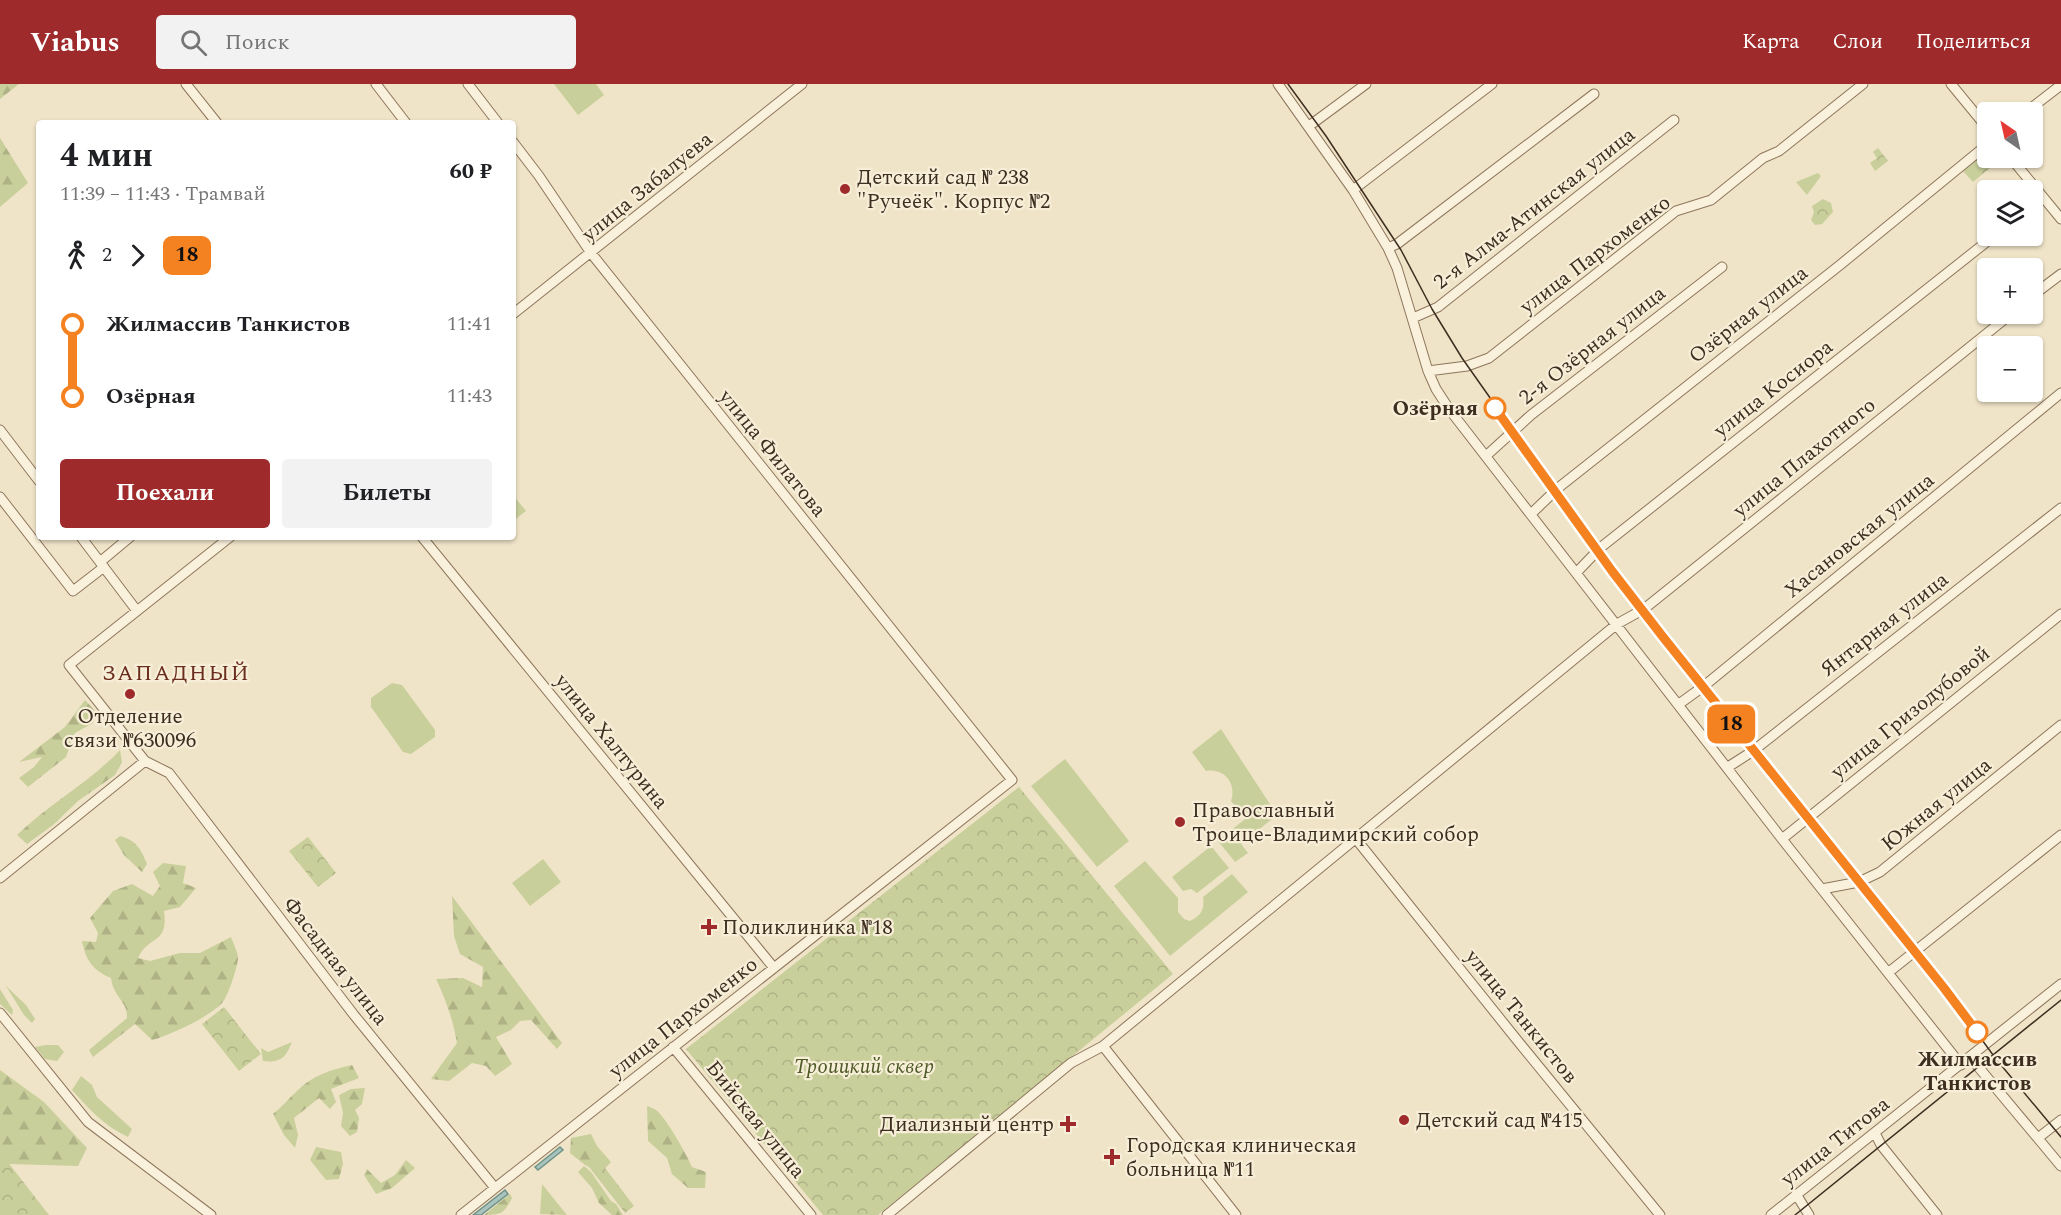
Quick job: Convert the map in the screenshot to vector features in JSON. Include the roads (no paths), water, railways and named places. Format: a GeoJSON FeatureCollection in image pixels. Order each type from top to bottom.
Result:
{"type":"FeatureCollection","features":[{"type":"Feature","properties":{"kind":"street"},"geometry":{"type":"LineString","coordinates":[[186,84],[215,120]]}},
{"type":"Feature","properties":{"kind":"street"},"geometry":{"type":"LineString","coordinates":[[376,84],[404,120]]}},
{"type":"Feature","properties":{"kind":"street"},"geometry":{"type":"LineString","coordinates":[[468,84],[496,120]]}},
{"type":"Feature","properties":{"kind":"street","name":"улица Забалуева"},"geometry":{"type":"LineString","coordinates":[[516,312],[802,84]]}},
{"type":"Feature","properties":{"kind":"street"},"geometry":{"type":"LineString","coordinates":[[1278,84],[1310,126],[1353,190],[1388,248],[1397,268],[1428,371],[1449,409],[1532,513],[1782,839],[1961,1065]]}},
{"type":"Feature","properties":{"kind":"street"},"geometry":{"type":"LineString","coordinates":[[1310,126],[1366,84]]}},
{"type":"Feature","properties":{"kind":"street"},"geometry":{"type":"LineString","coordinates":[[1353,190],[1492,84]]}},
{"type":"Feature","properties":{"kind":"street","name":"улица Пархоменко"},"geometry":{"type":"LineString","coordinates":[[1428,371],[1467,366],[1489,358],[1676,211],[1711,200],[1763,158],[1779,151],[1863,84]]}},
{"type":"Feature","properties":{"kind":"street"},"geometry":{"type":"LineString","coordinates":[[1951,84],[1977,116]]}},
{"type":"Feature","properties":{"kind":"street"},"geometry":{"type":"LineString","coordinates":[[2039,102],[2061,85]]}},
{"type":"Feature","properties":{"kind":"street"},"geometry":{"type":"LineString","coordinates":[[1388,248],[1397,244],[1594,94]]}},
{"type":"Feature","properties":{"kind":"street","name":"2-я Алма-Атинская улица"},"geometry":{"type":"LineString","coordinates":[[1413,318],[1438,307],[1674,120]]}},
{"type":"Feature","properties":{"kind":"street","name":"улица Филатова"},"geometry":{"type":"LineString","coordinates":[[516,146],[591,254],[1012,780]]}},
{"type":"Feature","properties":{"kind":"street","name":"Озёрная улица"},"geometry":{"type":"LineString","coordinates":[[1532,513],[1558,488],[1840,265],[1977,153]]}},
{"type":"Feature","properties":{"kind":"street"},"geometry":{"type":"LineString","coordinates":[[2019,168],[2029,180]]}},
{"type":"Feature","properties":{"kind":"street"},"geometry":{"type":"LineString","coordinates":[[2043,197],[2061,219]]}},
{"type":"Feature","properties":{"kind":"street","name":"улица Косиора"},"geometry":{"type":"LineString","coordinates":[[1577,572],[1600,548],[1981,246]]}},
{"type":"Feature","properties":{"kind":"street","name":"2-я Озёрная улица"},"geometry":{"type":"LineString","coordinates":[[1487,455],[1531,415],[1722,267]]}},
{"type":"Feature","properties":{"kind":"street"},"geometry":{"type":"LineString","coordinates":[[2043,288],[2061,273]]}},
{"type":"Feature","properties":{"kind":"street","name":"улица Плахотного"},"geometry":{"type":"LineString","coordinates":[[1617,624],[1644,609],[1999,324]]}},
{"type":"Feature","properties":{"kind":"street","name":"Хасановская улица"},"geometry":{"type":"LineString","coordinates":[[1679,704],[1704,686],[2061,393]]}},
{"type":"Feature","properties":{"kind":"street"},"geometry":{"type":"LineString","coordinates":[[0,430],[36,477]]}},
{"type":"Feature","properties":{"kind":"street"},"geometry":{"type":"LineString","coordinates":[[0,497],[73,591],[127,540]]}},
{"type":"Feature","properties":{"kind":"street","name":"Янтарная улица"},"geometry":{"type":"LineString","coordinates":[[1728,767],[1758,747],[2061,508]]}},
{"type":"Feature","properties":{"kind":"street"},"geometry":{"type":"LineString","coordinates":[[83,540],[137,611]]}},
{"type":"Feature","properties":{"kind":"street"},"geometry":{"type":"LineString","coordinates":[[0,878],[146,761],[69,665],[226,540]]}},
{"type":"Feature","properties":{"kind":"street","name":"улица Халтурина"},"geometry":{"type":"LineString","coordinates":[[424,540],[774,968]]}},
{"type":"Feature","properties":{"kind":"street","name":"улица Гризодубовой"},"geometry":{"type":"LineString","coordinates":[[1782,839],[2061,614]]}},
{"type":"Feature","properties":{"kind":"street"},"geometry":{"type":"LineString","coordinates":[[887,1215],[1071,1063],[1103,1046],[1617,624]]}},
{"type":"Feature","properties":{"kind":"street","name":"Южная улица"},"geometry":{"type":"LineString","coordinates":[[1822,889],[1859,882],[1880,872],[2061,725]]}},
{"type":"Feature","properties":{"kind":"street","name":"Фасадная улица"},"geometry":{"type":"LineString","coordinates":[[146,761],[169,773],[354,1015],[495,1188]]}},
{"type":"Feature","properties":{"kind":"street","name":"улица Пархоменко"},"geometry":{"type":"LineString","coordinates":[[461,1215],[1012,780]]}},
{"type":"Feature","properties":{"kind":"street"},"geometry":{"type":"LineString","coordinates":[[1888,972],[2061,836]]}},
{"type":"Feature","properties":{"kind":"street","name":"улица Танкистов"},"geometry":{"type":"LineString","coordinates":[[1356,839],[1660,1215]]}},
{"type":"Feature","properties":{"kind":"street","name":"улица Титова"},"geometry":{"type":"LineString","coordinates":[[1770,1215],[2061,984]]}},
{"type":"Feature","properties":{"kind":"street"},"geometry":{"type":"LineString","coordinates":[[0,1013],[88,1122],[211,1215]]}},
{"type":"Feature","properties":{"kind":"street"},"geometry":{"type":"LineString","coordinates":[[1103,1046],[1236,1215]]}},
{"type":"Feature","properties":{"kind":"street","name":"Бийская улица"},"geometry":{"type":"LineString","coordinates":[[673,1047],[811,1215]]}},
{"type":"Feature","properties":{"kind":"street"},"geometry":{"type":"LineString","coordinates":[[1970,1058],[2061,1166]]}},
{"type":"Feature","properties":{"kind":"street"},"geometry":{"type":"LineString","coordinates":[[2038,1138],[2061,1120]]}},
{"type":"Feature","properties":{"kind":"street"},"geometry":{"type":"LineString","coordinates":[[1875,1133],[1881,1145],[1937,1215]]}},
{"type":"Feature","properties":{"kind":"street"},"geometry":{"type":"LineString","coordinates":[[1796,1194],[1809,1215]]}},
{"type":"Feature","properties":{"kind":"water"},"geometry":{"type":"Polygon","coordinates":[[[560,1147],[563,1150],[538,1170],[535,1167],[560,1147]]]}},
{"type":"Feature","properties":{"kind":"water"},"geometry":{"type":"Polygon","coordinates":[[[505,1190],[508,1194],[481,1215],[473,1215],[505,1190]]]}},
{"type":"Feature","properties":{"kind":"tram line"},"geometry":{"type":"LineString","coordinates":[[1288,84],[1326,136],[1401,250],[1432,309],[1462,358],[1612,571],[1726,718],[1944,988],[1996,1059],[2061,1137]]}},
{"type":"Feature","properties":{"kind":"tram line","name":"18"},"geometry":{"type":"LineString","coordinates":[[1495,408],[1612,571],[1726,718],[1977,1032]]}},
{"type":"Feature","properties":{"kind":"tram line"},"geometry":{"type":"LineString","coordinates":[[1795,1215],[2061,1000]]}},
{"type":"Feature","properties":{"kind":"place","name":"Детский сад № 238 \"Ручеёк\". Корпус №2"},"geometry":{"type":"Point","coordinates":[845,189]}},
{"type":"Feature","properties":{"kind":"place","name":"Озёрная"},"geometry":{"type":"Point","coordinates":[1495,408]}},
{"type":"Feature","properties":{"kind":"place","name":"Отделение связи №630096"},"geometry":{"type":"Point","coordinates":[130,694]}},
{"type":"Feature","properties":{"kind":"place","name":"Православный Троице-Владимирский собор"},"geometry":{"type":"Point","coordinates":[1180,822]}},
{"type":"Feature","properties":{"kind":"place","name":"Поликлиника №18"},"geometry":{"type":"Point","coordinates":[709,927]}},
{"type":"Feature","properties":{"kind":"place","name":"Жилмассив Танкистов"},"geometry":{"type":"Point","coordinates":[1977,1032]}},
{"type":"Feature","properties":{"kind":"place","name":"Детский сад №415"},"geometry":{"type":"Point","coordinates":[1404,1120]}},
{"type":"Feature","properties":{"kind":"place","name":"Диализный центр"},"geometry":{"type":"Point","coordinates":[1068,1124]}},
{"type":"Feature","properties":{"kind":"place","name":"Городская клиническая больница №11"},"geometry":{"type":"Point","coordinates":[1112,1157]}},
{"type":"Feature","properties":{"kind":"district","name":"ЗАПАДНЫЙ"},"geometry":{"type":"Point","coordinates":[176,672]}},
{"type":"Feature","properties":{"kind":"park label","name":"Троицкий сквер"},"geometry":{"type":"Point","coordinates":[864,1066]}}]}
